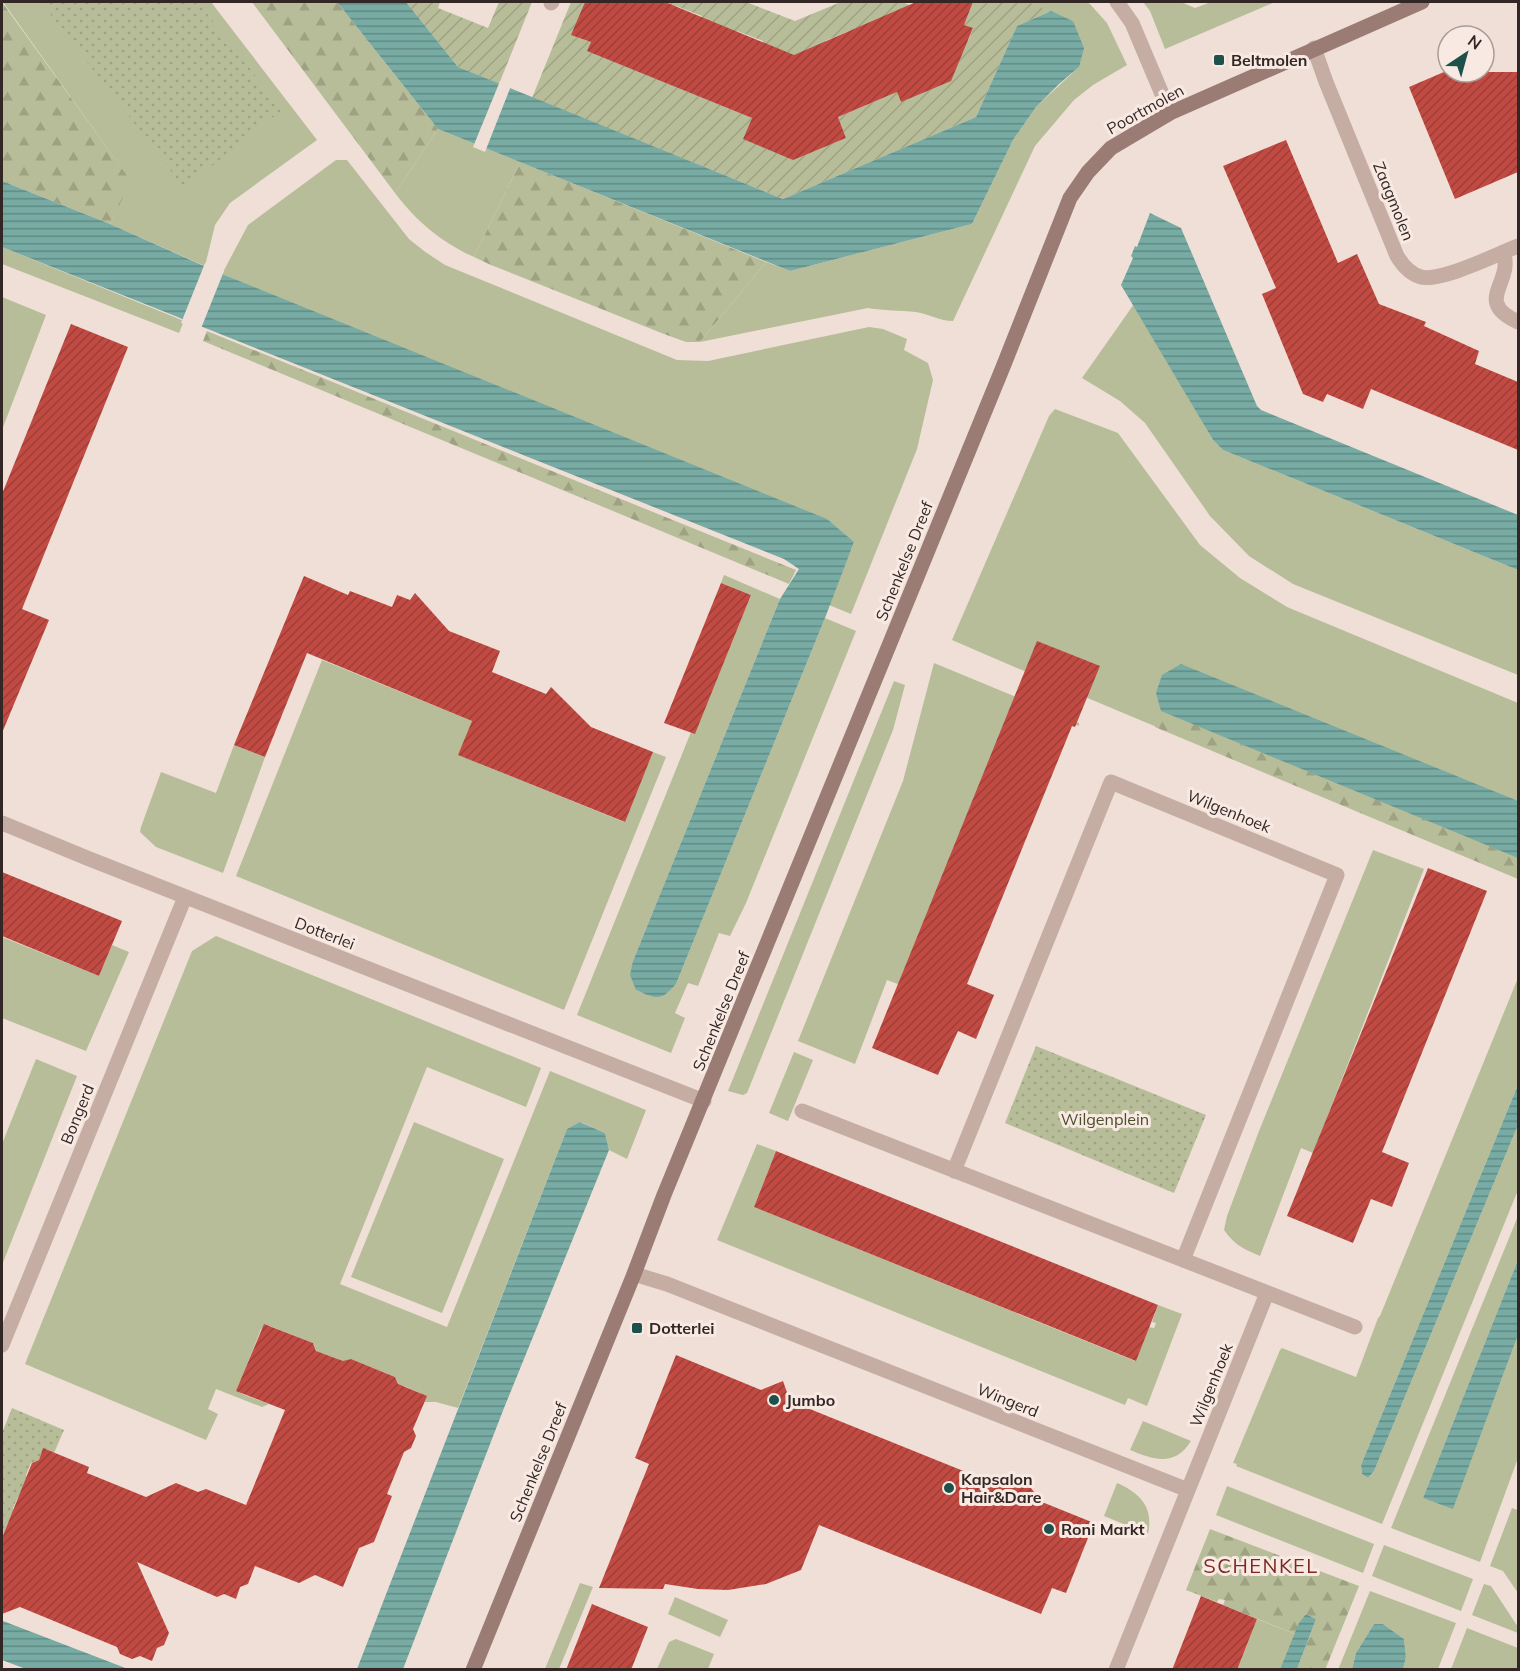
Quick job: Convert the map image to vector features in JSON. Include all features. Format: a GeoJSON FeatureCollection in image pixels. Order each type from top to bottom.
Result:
{"type":"FeatureCollection","features":[{"type":"Feature","properties":{"kind":"street"},"geometry":{"type":"LineString","coordinates":[[1117,2],[1132,23],[1170,113]]}},
{"type":"Feature","properties":{"kind":"street","name":"Poortmolen"},"geometry":{"type":"LineString","coordinates":[[1003,367],[1070,198],[1088,172],[1111,148],[1170,113],[1422,2]]}},
{"type":"Feature","properties":{"kind":"street","name":"Zaagmolen"},"geometry":{"type":"LineString","coordinates":[[1314,48],[1397,256],[1407,269],[1420,277],[1440,277],[1518,246]]}},
{"type":"Feature","properties":{"kind":"street"},"geometry":{"type":"LineString","coordinates":[[1503,252],[1507,263],[1496,294],[1496,301],[1503,313],[1518,322]]}},
{"type":"Feature","properties":{"kind":"street","name":"Schenkelse Dreef"},"geometry":{"type":"LineString","coordinates":[[473,1670],[664,1195],[1003,367]]}},
{"type":"Feature","properties":{"kind":"street","name":"Wilgenhoek"},"geometry":{"type":"LineString","coordinates":[[954,1171],[1111,782],[1337,875],[1183,1260]]}},
{"type":"Feature","properties":{"kind":"street","name":"Dotterlei"},"geometry":{"type":"LineString","coordinates":[[2,823],[704,1101]]}},
{"type":"Feature","properties":{"kind":"street","name":"Bongerd"},"geometry":{"type":"LineString","coordinates":[[2,1345],[185,897]]}},
{"type":"Feature","properties":{"kind":"street"},"geometry":{"type":"LineString","coordinates":[[802,1111],[1355,1327]]}},
{"type":"Feature","properties":{"kind":"street","name":"Wingerd"},"geometry":{"type":"LineString","coordinates":[[634,1274],[667,1284],[1188,1490]]}},
{"type":"Feature","properties":{"kind":"street","name":"Wilgenhoek"},"geometry":{"type":"LineString","coordinates":[[1188,1490],[1267,1293]]}},
{"type":"Feature","properties":{"kind":"street"},"geometry":{"type":"LineString","coordinates":[[1116,1670],[1188,1490]]}},
{"type":"Feature","properties":{"kind":"green space"},"geometry":{"type":"Polygon","coordinates":[[[2,2],[131,181],[110,224],[2,181],[2,2]]]}},
{"type":"Feature","properties":{"kind":"green space"},"geometry":{"type":"Polygon","coordinates":[[[3,2],[211,2],[317,140],[230,203],[215,225],[205,266],[110,224],[130,180],[3,2]]]}},
{"type":"Feature","properties":{"kind":"green space"},"geometry":{"type":"Polygon","coordinates":[[[41,2],[198,2],[282,110],[184,188],[41,2]]]}},
{"type":"Feature","properties":{"kind":"green space"},"geometry":{"type":"Polygon","coordinates":[[[252,2],[337,2],[438,129],[395,193],[252,2]]]}},
{"type":"Feature","properties":{"kind":"green space"},"geometry":{"type":"Polygon","coordinates":[[[406,2],[440,2],[438,8],[488,28],[499,2],[532,2],[499,84],[458,67],[406,2]]]}},
{"type":"Feature","properties":{"kind":"green space"},"geometry":{"type":"Polygon","coordinates":[[[571,2],[585,2],[572,35],[591,42],[588,51],[752,118],[743,139],[834,143],[846,138],[838,117],[897,92],[901,102],[958,38],[968,41],[973,29],[964,25],[973,2],[1028,2],[1051,11],[1017,26],[976,117],[783,199],[532,98],[571,2]]]}},
{"type":"Feature","properties":{"kind":"green space"},"geometry":{"type":"Polygon","coordinates":[[[637,2],[746,2],[795,21],[841,2],[902,2],[912,6],[857,44],[851,30],[825,41],[831,55],[757,56],[763,41],[737,31],[731,45],[696,31],[702,16],[676,6],[669,20],[635,6],[637,2]]]}},
{"type":"Feature","properties":{"kind":"green space"},"geometry":{"type":"Polygon","coordinates":[[[1028,2],[1086,2],[1090,4],[1107,23],[1127,65],[1093,85],[1074,100],[1035,146],[953,321],[916,312],[868,308],[700,342],[766,262],[790,271],[972,224],[1013,140],[1036,107],[1079,67],[1073,21],[1028,2]]]}},
{"type":"Feature","properties":{"kind":"green space"},"geometry":{"type":"Polygon","coordinates":[[[1143,2],[1181,2],[1195,8],[1211,2],[1275,2],[1165,49],[1150,11],[1143,2]]]}},
{"type":"Feature","properties":{"kind":"green space"},"geometry":{"type":"Polygon","coordinates":[[[438,129],[520,162],[474,257],[451,245],[430,230],[395,193],[438,129]]]}},
{"type":"Feature","properties":{"kind":"green space"},"geometry":{"type":"Polygon","coordinates":[[[336,160],[347,160],[409,239],[445,265],[677,360],[708,361],[869,327],[883,329],[907,339],[904,350],[928,363],[933,380],[917,449],[851,614],[829,605],[854,542],[222,274],[248,225],[336,160]]]}},
{"type":"Feature","properties":{"kind":"green space"},"geometry":{"type":"Polygon","coordinates":[[[520,162],[766,262],[700,342],[686,342],[664,334],[491,265],[474,257],[520,162]]]}},
{"type":"Feature","properties":{"kind":"green space"},"geometry":{"type":"Polygon","coordinates":[[[2,247],[184,321],[179,333],[2,264],[2,247]]]}},
{"type":"Feature","properties":{"kind":"green space"},"geometry":{"type":"Polygon","coordinates":[[[2,297],[46,315],[2,430],[2,297]]]}},
{"type":"Feature","properties":{"kind":"green space"},"geometry":{"type":"Polygon","coordinates":[[[1134,304],[1213,440],[1223,450],[1518,570],[1518,675],[1293,584],[1249,556],[1210,516],[1145,423],[1120,401],[1082,378],[1134,304]]]}},
{"type":"Feature","properties":{"kind":"green space"},"geometry":{"type":"Polygon","coordinates":[[[207,331],[796,570],[789,584],[203,341],[207,331]]]}},
{"type":"Feature","properties":{"kind":"green space"},"geometry":{"type":"Polygon","coordinates":[[[1055,409],[1118,433],[1200,545],[1240,578],[1287,607],[1518,703],[1518,870],[1234,759],[952,640],[1049,416],[1055,409]]]}},
{"type":"Feature","properties":{"kind":"green space"},"geometry":{"type":"Polygon","coordinates":[[[724,575],[780,599],[633,961],[636,990],[643,993],[653,997],[662,996],[676,984],[825,618],[856,631],[746,903],[730,936],[719,933],[698,986],[688,983],[675,1013],[685,1018],[671,1053],[577,1015],[691,732],[695,733],[751,595],[721,583],[724,575]]]}},
{"type":"Feature","properties":{"kind":"green space"},"geometry":{"type":"Polygon","coordinates":[[[322,660],[472,721],[459,755],[624,822],[653,752],[666,757],[564,1010],[236,876],[322,660]]]}},
{"type":"Feature","properties":{"kind":"green space"},"geometry":{"type":"Polygon","coordinates":[[[934,663],[1079,723],[1079,726],[1014,700],[898,984],[887,980],[855,1064],[798,1041],[903,781],[934,663]]]}},
{"type":"Feature","properties":{"kind":"green space"},"geometry":{"type":"Polygon","coordinates":[[[894,681],[905,685],[893,730],[747,1093],[743,1095],[728,1091],[894,681]]]}},
{"type":"Feature","properties":{"kind":"green space"},"geometry":{"type":"Polygon","coordinates":[[[1161,711],[1518,858],[1518,879],[1155,727],[1161,711]]]}},
{"type":"Feature","properties":{"kind":"green space"},"geometry":{"type":"Polygon","coordinates":[[[234,745],[265,757],[223,873],[156,847],[140,832],[161,772],[216,793],[234,745]]]}},
{"type":"Feature","properties":{"kind":"green space"},"geometry":{"type":"Polygon","coordinates":[[[1373,850],[1424,869],[1313,1153],[1301,1148],[1260,1256],[1232,1240],[1224,1230],[1227,1216],[1373,850]]]}},
{"type":"Feature","properties":{"kind":"green space"},"geometry":{"type":"Polygon","coordinates":[[[216,936],[541,1068],[526,1107],[427,1067],[340,1284],[447,1327],[550,1071],[646,1110],[627,1159],[609,1150],[605,1133],[581,1122],[567,1129],[458,1408],[436,1402],[424,1402],[420,1393],[404,1386],[400,1388],[395,1377],[351,1359],[339,1363],[338,1359],[318,1354],[313,1343],[270,1326],[261,1329],[239,1385],[242,1394],[269,1404],[262,1407],[216,1389],[208,1409],[218,1414],[206,1440],[25,1364],[192,951],[216,936]]]}},
{"type":"Feature","properties":{"kind":"green space"},"geometry":{"type":"Polygon","coordinates":[[[2,937],[99,976],[112,945],[129,952],[86,1051],[2,1018],[2,937]]]}},
{"type":"Feature","properties":{"kind":"green space"},"geometry":{"type":"Polygon","coordinates":[[[1518,978],[1518,1085],[1361,1465],[1362,1474],[1368,1478],[1374,1471],[1518,1125],[1518,1190],[1382,1524],[1236,1466],[1237,1464],[1233,1463],[1282,1348],[1356,1377],[1378,1318],[1518,978]]]}},
{"type":"Feature","properties":{"kind":"green space","name":"Wilgenplein"},"geometry":{"type":"Polygon","coordinates":[[[1036,1046],[1206,1115],[1174,1193],[1005,1123],[1036,1046]]]}},
{"type":"Feature","properties":{"kind":"green space"},"geometry":{"type":"Polygon","coordinates":[[[794,1052],[813,1060],[788,1121],[769,1113],[794,1052]]]}},
{"type":"Feature","properties":{"kind":"green space"},"geometry":{"type":"Polygon","coordinates":[[[36,1059],[77,1076],[2,1265],[2,1144],[36,1059]]]}},
{"type":"Feature","properties":{"kind":"green space"},"geometry":{"type":"Polygon","coordinates":[[[414,1122],[504,1159],[442,1313],[351,1277],[414,1122]]]}},
{"type":"Feature","properties":{"kind":"green space"},"geometry":{"type":"Polygon","coordinates":[[[757,1144],[776,1151],[754,1207],[1135,1361],[1149,1327],[1154,1328],[1156,1323],[1152,1322],[1158,1305],[1182,1314],[1147,1406],[1128,1398],[1125,1405],[717,1240],[757,1144]]]}},
{"type":"Feature","properties":{"kind":"green space"},"geometry":{"type":"Polygon","coordinates":[[[1518,1216],[1518,1260],[1423,1498],[1453,1508],[1518,1335],[1518,1458],[1480,1562],[1391,1528],[1518,1216]]]}},
{"type":"Feature","properties":{"kind":"green space"},"geometry":{"type":"Polygon","coordinates":[[[12,1408],[64,1430],[54,1453],[43,1449],[39,1460],[31,1463],[26,1475],[30,1484],[26,1493],[18,1497],[13,1508],[17,1517],[9,1520],[2,1538],[2,1433],[12,1408]]]}},
{"type":"Feature","properties":{"kind":"green space"},"geometry":{"type":"Polygon","coordinates":[[[1143,1421],[1191,1441],[1178,1455],[1171,1458],[1156,1458],[1130,1450],[1143,1421]]]}},
{"type":"Feature","properties":{"kind":"green space"},"geometry":{"type":"Polygon","coordinates":[[[1117,1483],[1132,1491],[1143,1502],[1149,1516],[1148,1534],[1104,1516],[1117,1483]]]}},
{"type":"Feature","properties":{"kind":"green space"},"geometry":{"type":"Polygon","coordinates":[[[1227,1486],[1374,1544],[1363,1573],[1216,1515],[1227,1486]]]}},
{"type":"Feature","properties":{"kind":"green space"},"geometry":{"type":"Polygon","coordinates":[[[1512,1508],[1518,1510],[1518,1593],[1503,1571],[1490,1566],[1512,1508]]]}},
{"type":"Feature","properties":{"kind":"green space"},"geometry":{"type":"Polygon","coordinates":[[[1210,1529],[1359,1586],[1325,1670],[1297,1669],[1316,1619],[1306,1614],[1295,1634],[1223,1605],[1225,1600],[1219,1599],[1217,1602],[1186,1590],[1210,1529]]]}},
{"type":"Feature","properties":{"kind":"green space"},"geometry":{"type":"Polygon","coordinates":[[[1384,1545],[1473,1579],[1461,1611],[1372,1576],[1384,1545]]]}},
{"type":"Feature","properties":{"kind":"green space"},"geometry":{"type":"Polygon","coordinates":[[[580,1583],[593,1587],[559,1669],[545,1669],[580,1583]]]}},
{"type":"Feature","properties":{"kind":"green space"},"geometry":{"type":"Polygon","coordinates":[[[1484,1584],[1491,1586],[1518,1627],[1518,1633],[1472,1615],[1484,1584]]]}},
{"type":"Feature","properties":{"kind":"green space"},"geometry":{"type":"Polygon","coordinates":[[[1370,1591],[1456,1623],[1438,1669],[1403,1669],[1406,1657],[1404,1639],[1383,1624],[1374,1624],[1356,1653],[1352,1669],[1338,1670],[1370,1591]]]}},
{"type":"Feature","properties":{"kind":"green space"},"geometry":{"type":"Polygon","coordinates":[[[675,1597],[728,1620],[720,1637],[668,1614],[675,1597]]]}},
{"type":"Feature","properties":{"kind":"green space"},"geometry":{"type":"Polygon","coordinates":[[[1257,1619],[1295,1634],[1280,1669],[1237,1670],[1257,1619]]]}},
{"type":"Feature","properties":{"kind":"green space"},"geometry":{"type":"Polygon","coordinates":[[[1467,1628],[1518,1648],[1518,1669],[1451,1669],[1467,1628]]]}},
{"type":"Feature","properties":{"kind":"green space"},"geometry":{"type":"Polygon","coordinates":[[[676,1639],[714,1654],[708,1669],[657,1669],[669,1642],[676,1639]]]}},
{"type":"Feature","properties":{"kind":"water"},"geometry":{"type":"Polygon","coordinates":[[[337,2],[406,2],[458,67],[783,199],[976,117],[1017,26],[1051,11],[1073,21],[1084,48],[1079,67],[1036,107],[1013,140],[972,224],[790,271],[438,129],[337,2]]]}},
{"type":"Feature","properties":{"kind":"water"},"geometry":{"type":"Polygon","coordinates":[[[2,181],[110,224],[222,274],[827,519],[854,542],[676,984],[666,994],[653,997],[636,990],[630,975],[633,961],[780,599],[799,569],[784,559],[2,247],[2,181]]]}},
{"type":"Feature","properties":{"kind":"water"},"geometry":{"type":"Polygon","coordinates":[[[1150,213],[1181,228],[1257,406],[1261,410],[1518,515],[1518,570],[1223,450],[1213,440],[1121,285],[1150,213]]]}},
{"type":"Feature","properties":{"kind":"water"},"geometry":{"type":"Polygon","coordinates":[[[1181,664],[1518,801],[1518,858],[1161,711],[1156,693],[1162,675],[1181,664]]]}},
{"type":"Feature","properties":{"kind":"water"},"geometry":{"type":"Polygon","coordinates":[[[1518,1085],[1518,1125],[1374,1471],[1368,1478],[1362,1474],[1361,1465],[1518,1085]]]}},
{"type":"Feature","properties":{"kind":"water"},"geometry":{"type":"Polygon","coordinates":[[[580,1122],[605,1133],[609,1150],[504,1408],[403,1669],[357,1669],[567,1129],[580,1122]]]}},
{"type":"Feature","properties":{"kind":"water"},"geometry":{"type":"Polygon","coordinates":[[[1518,1260],[1518,1335],[1453,1509],[1423,1498],[1518,1260]]]}},
{"type":"Feature","properties":{"kind":"water"},"geometry":{"type":"Polygon","coordinates":[[[1306,1614],[1316,1619],[1297,1669],[1280,1669],[1299,1623],[1306,1614]]]}},
{"type":"Feature","properties":{"kind":"water"},"geometry":{"type":"Polygon","coordinates":[[[3,1621],[128,1669],[26,1669],[2,1660],[3,1621]]]}},
{"type":"Feature","properties":{"kind":"water"},"geometry":{"type":"Polygon","coordinates":[[[1374,1624],[1383,1624],[1404,1639],[1406,1657],[1403,1669],[1352,1669],[1356,1653],[1374,1624]]]}},
{"type":"Feature","properties":{"kind":"pier"},"geometry":{"type":"Polygon","coordinates":[[[500,81],[511,86],[485,152],[473,147],[500,81]]]}},
{"type":"Feature","properties":{"kind":"pier"},"geometry":{"type":"Polygon","coordinates":[[[205,263],[224,271],[200,331],[181,323],[205,263]]]}},
{"type":"Feature","properties":{"kind":"building"},"geometry":{"type":"Polygon","coordinates":[[[585,2],[665,2],[794,55],[916,2],[973,2],[964,25],[973,28],[951,81],[901,102],[897,92],[838,117],[846,138],[793,160],[743,139],[752,118],[587,51],[591,42],[571,35],[585,2]]]}},
{"type":"Feature","properties":{"kind":"building"},"geometry":{"type":"Polygon","coordinates":[[[1496,72],[1518,72],[1518,172],[1455,199],[1409,87],[1436,75],[1436,84],[1496,84],[1496,72]]]}},
{"type":"Feature","properties":{"kind":"building"},"geometry":{"type":"Polygon","coordinates":[[[1286,140],[1338,263],[1357,254],[1379,304],[1426,322],[1424,326],[1479,351],[1475,364],[1518,382],[1518,450],[1371,389],[1363,409],[1327,394],[1323,402],[1303,394],[1262,294],[1276,288],[1223,166],[1286,140]]]}},
{"type":"Feature","properties":{"kind":"building"},"geometry":{"type":"Polygon","coordinates":[[[71,324],[128,347],[22,609],[49,620],[2,733],[2,494],[71,324]]]}},
{"type":"Feature","properties":{"kind":"building"},"geometry":{"type":"Polygon","coordinates":[[[304,576],[348,595],[350,591],[392,607],[397,595],[410,600],[415,593],[449,631],[500,651],[492,672],[546,694],[551,687],[591,727],[653,752],[625,822],[458,755],[472,721],[307,653],[265,757],[234,745],[304,576]]]}},
{"type":"Feature","properties":{"kind":"building"},"geometry":{"type":"Polygon","coordinates":[[[721,583],[751,595],[695,734],[664,723],[721,583]]]}},
{"type":"Feature","properties":{"kind":"building"},"geometry":{"type":"Polygon","coordinates":[[[1037,641],[1100,666],[1075,727],[1072,726],[967,984],[994,995],[976,1039],[958,1031],[938,1075],[872,1048],[1037,641]]]}},
{"type":"Feature","properties":{"kind":"building"},"geometry":{"type":"Polygon","coordinates":[[[1428,868],[1487,891],[1382,1152],[1409,1163],[1392,1207],[1371,1199],[1353,1243],[1287,1216],[1428,868]]]}},
{"type":"Feature","properties":{"kind":"building"},"geometry":{"type":"Polygon","coordinates":[[[2,872],[122,921],[99,976],[2,936],[2,872]]]}},
{"type":"Feature","properties":{"kind":"building"},"geometry":{"type":"Polygon","coordinates":[[[776,1151],[1158,1305],[1136,1361],[754,1207],[776,1151]]]}},
{"type":"Feature","properties":{"kind":"building"},"geometry":{"type":"Polygon","coordinates":[[[264,1324],[313,1343],[316,1351],[343,1361],[351,1359],[395,1377],[398,1384],[427,1396],[413,1429],[416,1436],[411,1448],[404,1452],[387,1494],[392,1496],[374,1542],[359,1548],[343,1587],[315,1575],[299,1583],[255,1566],[248,1584],[240,1587],[236,1599],[224,1594],[217,1597],[137,1562],[169,1633],[164,1645],[157,1648],[152,1661],[140,1656],[132,1659],[120,1654],[117,1647],[20,1607],[2,1614],[2,1538],[32,1463],[39,1460],[43,1448],[89,1467],[87,1473],[146,1497],[176,1483],[198,1492],[206,1489],[246,1505],[285,1410],[236,1391],[264,1324]]]}},
{"type":"Feature","properties":{"kind":"building"},"geometry":{"type":"Polygon","coordinates":[[[676,1355],[761,1390],[783,1381],[790,1401],[1003,1487],[1027,1483],[1042,1502],[1094,1523],[1066,1593],[1052,1588],[1041,1614],[819,1525],[801,1570],[766,1584],[728,1590],[698,1589],[665,1584],[663,1589],[599,1588],[649,1464],[635,1458],[676,1355]]]}},
{"type":"Feature","properties":{"kind":"building"},"geometry":{"type":"Polygon","coordinates":[[[1201,1596],[1257,1619],[1237,1670],[1172,1670],[1201,1596]]]}},
{"type":"Feature","properties":{"kind":"building"},"geometry":{"type":"Polygon","coordinates":[[[592,1604],[648,1627],[631,1670],[566,1670],[592,1604]]]}},
{"type":"Feature","properties":{"kind":"place","name":"Beltmolen"},"geometry":{"type":"Point","coordinates":[1219,60]}},
{"type":"Feature","properties":{"kind":"place","name":"Dotterlei"},"geometry":{"type":"Point","coordinates":[637,1328]}},
{"type":"Feature","properties":{"kind":"place","name":"Jumbo"},"geometry":{"type":"Point","coordinates":[774,1400]}},
{"type":"Feature","properties":{"kind":"place","name":"Kapsalon Hair&Dare"},"geometry":{"type":"Point","coordinates":[949,1488]}},
{"type":"Feature","properties":{"kind":"place","name":"Roni Markt"},"geometry":{"type":"Point","coordinates":[1049,1529]}},
{"type":"Feature","properties":{"kind":"district","name":"SCHENKEL"},"geometry":{"type":"Point","coordinates":[1261,1565]}}]}
